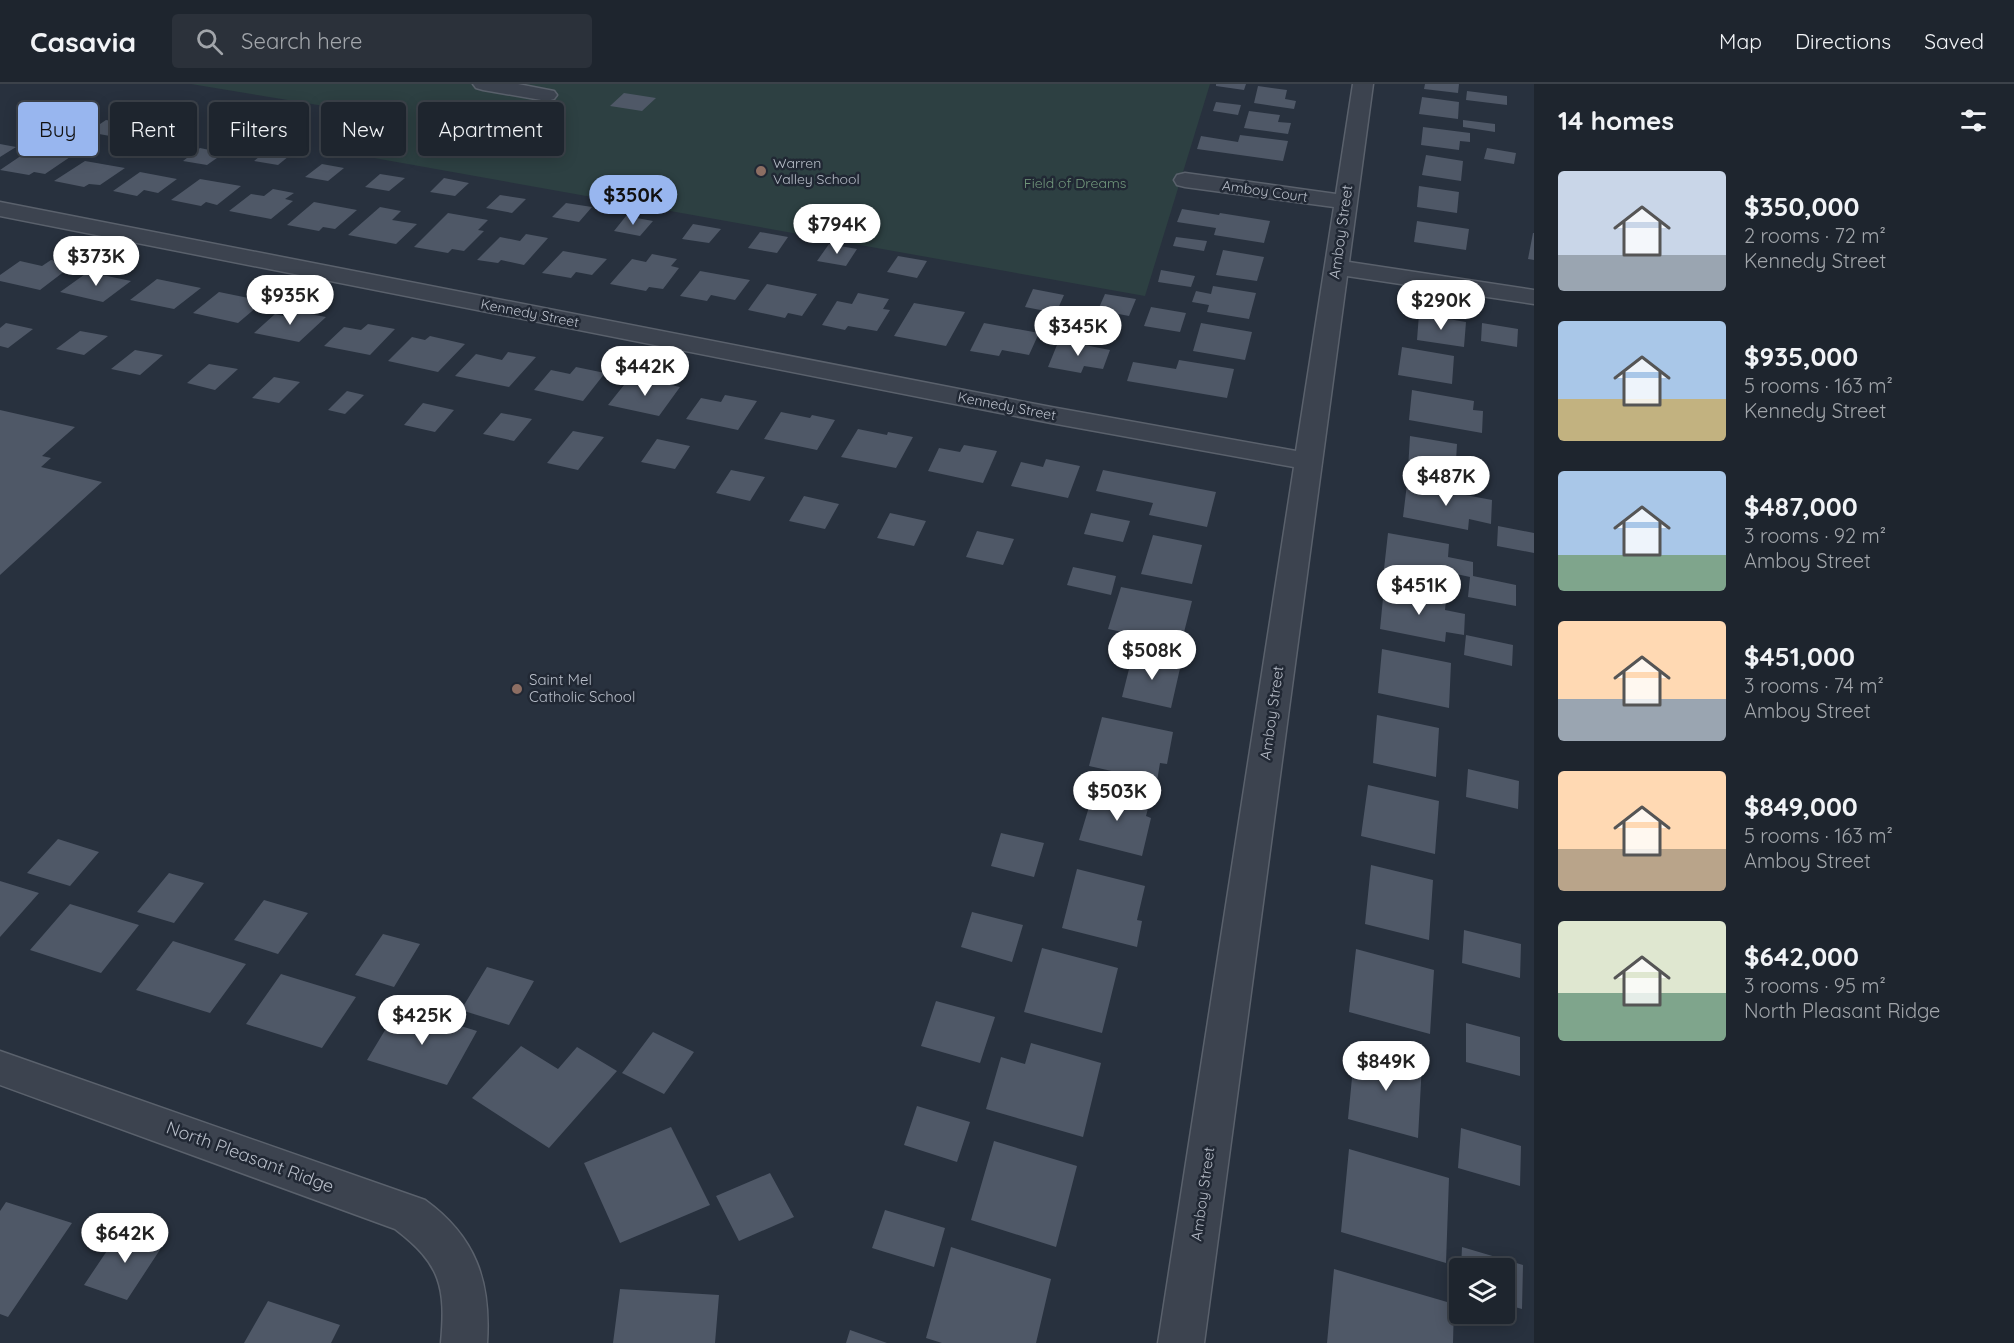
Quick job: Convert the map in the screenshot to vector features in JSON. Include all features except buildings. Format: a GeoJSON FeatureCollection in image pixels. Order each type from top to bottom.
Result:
{"type":"FeatureCollection","features":[{"type":"Feature","properties":{"kind":"street"},"geometry":{"type":"LineString","coordinates":[[483,84],[547,95]]}},
{"type":"Feature","properties":{"kind":"street","name":"Amboy Street"},"geometry":{"type":"LineString","coordinates":[[1181,1343],[1363,84]]}},
{"type":"Feature","properties":{"kind":"street","name":"Amboy Court"},"geometry":{"type":"LineString","coordinates":[[1185,180],[1345,202]]}},
{"type":"Feature","properties":{"kind":"street","name":"Kennedy Street"},"geometry":{"type":"LineString","coordinates":[[0,209],[1028,410],[1308,461]]}},
{"type":"Feature","properties":{"kind":"street"},"geometry":{"type":"LineString","coordinates":[[1335,267],[1534,297]]}},
{"type":"Feature","properties":{"kind":"street","name":"North Pleasant Ridge"},"geometry":{"type":"LineString","coordinates":[[0,1068],[410,1214],[431,1228],[452,1254],[464,1289],[468,1314],[464,1343]]}},
{"type":"Feature","properties":{"kind":"green space","name":"Field of Dreams"},"geometry":{"type":"Polygon","coordinates":[[[191,84],[1210,84],[1145,296],[363,156],[406,156],[406,102],[321,102],[321,105],[191,84]]]}},
{"type":"Feature","properties":{"kind":"place","name":"Warren Valley School"},"geometry":{"type":"Point","coordinates":[761,171]}},
{"type":"Feature","properties":{"kind":"place","name":"Saint Mel Catholic School"},"geometry":{"type":"Point","coordinates":[517,689]}}]}
